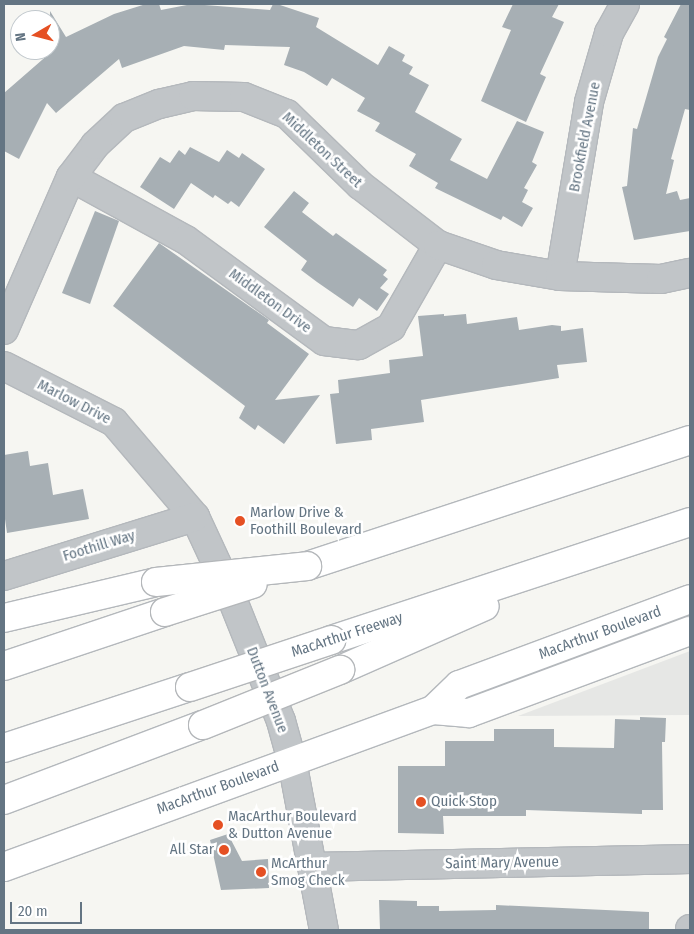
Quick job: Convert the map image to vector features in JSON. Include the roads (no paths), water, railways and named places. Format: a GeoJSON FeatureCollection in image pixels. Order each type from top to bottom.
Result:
{"type":"FeatureCollection","features":[{"type":"Feature","properties":{"kind":"main road"},"geometry":{"type":"LineString","coordinates":[[611,466],[690,425]]}},
{"type":"Feature","properties":{"kind":"main road"},"geometry":{"type":"LineString","coordinates":[[4,666],[690,440]]}},
{"type":"Feature","properties":{"kind":"main road","name":"MacArthur Freeway"},"geometry":{"type":"LineString","coordinates":[[4,748],[690,522]]}},
{"type":"Feature","properties":{"kind":"main road"},"geometry":{"type":"LineString","coordinates":[[4,800],[203,725],[340,670],[633,541]]}},
{"type":"Feature","properties":{"kind":"main road"},"geometry":{"type":"LineString","coordinates":[[4,618],[156,582],[307,566]]}},
{"type":"Feature","properties":{"kind":"main road","name":"MacArthur Boulevard"},"geometry":{"type":"LineString","coordinates":[[4,867],[433,710],[459,685],[690,599]]}},
{"type":"Feature","properties":{"kind":"main road","name":"MacArthur Boulevard"},"geometry":{"type":"LineString","coordinates":[[433,710],[469,713],[690,631]]}},
{"type":"Feature","properties":{"kind":"street","name":"Brookfield Avenue"},"geometry":{"type":"LineString","coordinates":[[560,276],[589,102],[609,33],[625,4]]}},
{"type":"Feature","properties":{"kind":"street","name":"Middleton Street"},"geometry":{"type":"LineString","coordinates":[[4,330],[71,177],[94,145],[124,118],[159,104],[193,96],[244,97],[287,114],[360,185],[438,245],[496,265],[560,276],[661,279],[690,273]]}},
{"type":"Feature","properties":{"kind":"street","name":"Middleton Drive"},"geometry":{"type":"LineString","coordinates":[[71,177],[186,240],[324,341],[360,345],[392,327],[438,245]]}},
{"type":"Feature","properties":{"kind":"street","name":"Marlow Drive"},"geometry":{"type":"LineString","coordinates":[[4,366],[114,422],[195,517]]}},
{"type":"Feature","properties":{"kind":"street","name":"Foothill Way"},"geometry":{"type":"LineString","coordinates":[[4,576],[195,517]]}},
{"type":"Feature","properties":{"kind":"street","name":"Dutton Avenue"},"geometry":{"type":"LineString","coordinates":[[195,517],[230,595],[281,721],[292,761],[324,930]]}},
{"type":"Feature","properties":{"kind":"street","name":"Saint Mary Avenue"},"geometry":{"type":"LineString","coordinates":[[313,867],[690,859]]}},
{"type":"Feature","properties":{"kind":"place","name":"Marlow Drive & Foothill Boulevard"},"geometry":{"type":"Point","coordinates":[240,521]}},
{"type":"Feature","properties":{"kind":"place","name":"Quick Stop"},"geometry":{"type":"Point","coordinates":[421,802]}},
{"type":"Feature","properties":{"kind":"place","name":"MacArthur Boulevard & Dutton Avenue"},"geometry":{"type":"Point","coordinates":[218,825]}},
{"type":"Feature","properties":{"kind":"place","name":"All Star"},"geometry":{"type":"Point","coordinates":[224,850]}},
{"type":"Feature","properties":{"kind":"place","name":"McArthur Smog Check"},"geometry":{"type":"Point","coordinates":[261,872]}}]}
